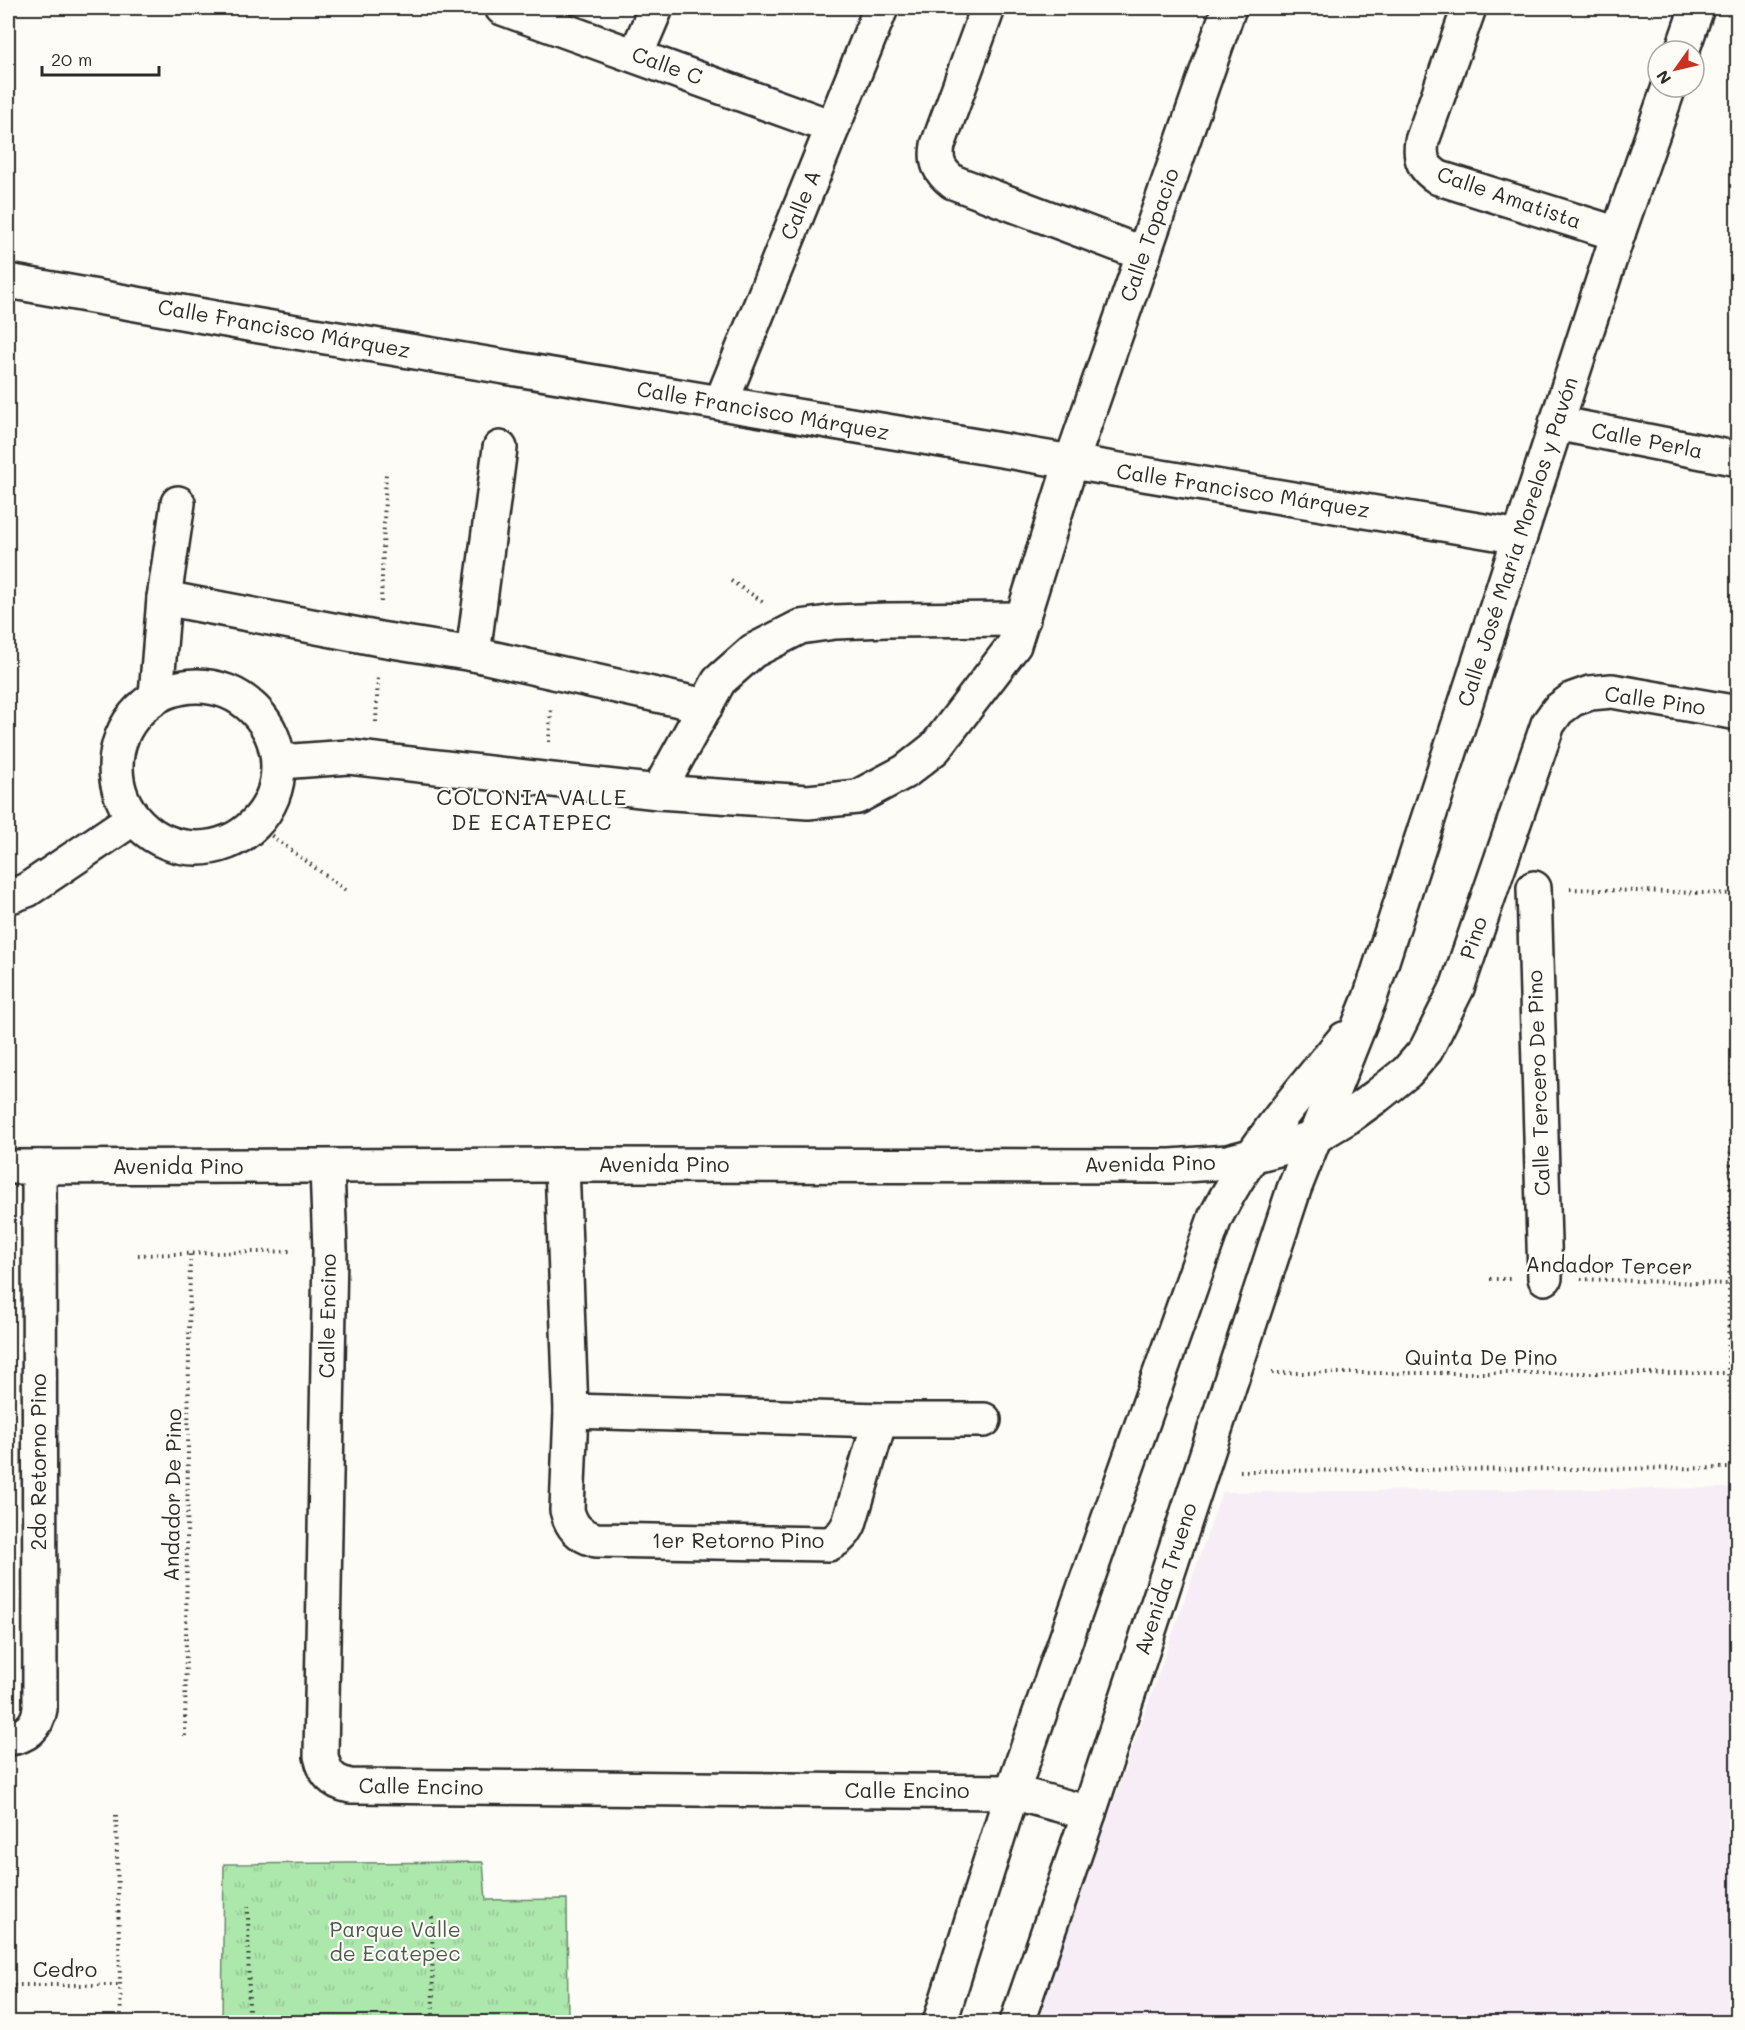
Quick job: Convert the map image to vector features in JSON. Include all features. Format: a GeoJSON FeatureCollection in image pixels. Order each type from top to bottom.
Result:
{"type":"FeatureCollection","features":[{"type":"Feature","properties":{"kind":"street","name":"Calle C"},"geometry":{"type":"LineString","coordinates":[[502,8],[832,127]]}},
{"type":"Feature","properties":{"kind":"street"},"geometry":{"type":"LineString","coordinates":[[636,55],[656,8]]}},
{"type":"Feature","properties":{"kind":"street","name":"Calle A"},"geometry":{"type":"LineString","coordinates":[[721,403],[881,8]]}},
{"type":"Feature","properties":{"kind":"street"},"geometry":{"type":"LineString","coordinates":[[988,8],[938,145],[936,156],[938,166],[953,182],[1144,254]]}},
{"type":"Feature","properties":{"kind":"street","name":"Calle Topacio"},"geometry":{"type":"LineString","coordinates":[[280,762],[350,757],[658,792],[808,802],[857,796],[906,771],[935,748],[1014,645],[1071,463],[1229,8]]}},
{"type":"Feature","properties":{"kind":"street","name":"Calle Amatista"},"geometry":{"type":"LineString","coordinates":[[1468,8],[1422,141],[1420,153],[1423,164],[1439,178],[1618,234]]}},
{"type":"Feature","properties":{"kind":"street"},"geometry":{"type":"LineString","coordinates":[[1686,39],[1697,8]]}},
{"type":"Feature","properties":{"kind":"street","name":"Calle José María Morelos y Pavón"},"geometry":{"type":"LineString","coordinates":[[1316,1136],[1370,998],[1556,423],[1665,99]]}},
{"type":"Feature","properties":{"kind":"street","name":"Calle Francisco Márquez"},"geometry":{"type":"LineString","coordinates":[[8,281],[254,325],[1520,537]]}},
{"type":"Feature","properties":{"kind":"street","name":"Calle Perla"},"geometry":{"type":"LineString","coordinates":[[1556,423],[1737,459]]}},
{"type":"Feature","properties":{"kind":"street"},"geometry":{"type":"LineString","coordinates":[[473,654],[500,447]]}},
{"type":"Feature","properties":{"kind":"street"},"geometry":{"type":"LineString","coordinates":[[156,695],[164,598],[178,503]]}},
{"type":"Feature","properties":{"kind":"street"},"geometry":{"type":"LineString","coordinates":[[164,598],[380,639],[473,654],[706,706]]}},
{"type":"Feature","properties":{"kind":"street"},"geometry":{"type":"LineString","coordinates":[[658,792],[719,681],[753,651],[800,627],[835,622],[887,620],[1023,620]]}},
{"type":"Feature","properties":{"kind":"street"},"geometry":{"type":"LineString","coordinates":[[196,684],[237,694],[267,723],[280,762],[275,796],[257,825],[217,848],[171,846],[132,819],[117,787],[116,751],[130,719],[156,695],[196,684]]}},
{"type":"Feature","properties":{"kind":"street","name":"Calle Pino"},"geometry":{"type":"LineString","coordinates":[[1573,699],[1590,693],[1612,691],[1737,713]]}},
{"type":"Feature","properties":{"kind":"street","name":"Pino"},"geometry":{"type":"LineString","coordinates":[[1316,1136],[1377,1096],[1407,1072],[1426,1050],[1457,988],[1548,724],[1558,710],[1573,699]]}},
{"type":"Feature","properties":{"kind":"street"},"geometry":{"type":"LineString","coordinates":[[8,897],[27,890],[132,819]]}},
{"type":"Feature","properties":{"kind":"street","name":"Calle Tercero De Pino"},"geometry":{"type":"LineString","coordinates":[[1534,888],[1545,1278]]}},
{"type":"Feature","properties":{"kind":"street","name":"Calle José María Morelos y Pavón"},"geometry":{"type":"LineString","coordinates":[[1249,1157],[1346,1037],[1370,998]]}},
{"type":"Feature","properties":{"kind":"street","name":"Avenida Pino"},"geometry":{"type":"LineString","coordinates":[[23,1167],[1171,1166],[1228,1162],[1282,1148],[1316,1136]]}},
{"type":"Feature","properties":{"kind":"street","name":"Avenida Trueno"},"geometry":{"type":"LineString","coordinates":[[1017,2022],[1089,1813],[1294,1189],[1316,1136]]}},
{"type":"Feature","properties":{"kind":"street"},"geometry":{"type":"LineString","coordinates":[[940,2022],[1012,1792],[1215,1218],[1249,1157]]}},
{"type":"Feature","properties":{"kind":"street","name":"1er Retorno Pino"},"geometry":{"type":"LineString","coordinates":[[562,1165],[572,1411],[567,1510],[576,1530],[585,1537],[596,1540],[829,1544],[845,1533],[849,1524],[880,1419]]}},
{"type":"Feature","properties":{"kind":"street","name":"2do Retorno Pino"},"geometry":{"type":"LineString","coordinates":[[8,1738],[22,1735],[32,1729],[38,1720],[40,1709],[23,1167]]}},
{"type":"Feature","properties":{"kind":"street","name":"Calle Encino"},"geometry":{"type":"LineString","coordinates":[[327,1167],[330,1250],[321,1756],[323,1768],[329,1777],[339,1784],[350,1786],[1012,1792],[1089,1813]]}},
{"type":"Feature","properties":{"kind":"street"},"geometry":{"type":"LineString","coordinates":[[572,1411],[984,1420]]}},
{"type":"Feature","properties":{"kind":"path"},"geometry":{"type":"LineString","coordinates":[[546,779],[554,671]]}},
{"type":"Feature","properties":{"kind":"path"},"geometry":{"type":"LineString","coordinates":[[257,825],[345,890]]}},
{"type":"Feature","properties":{"kind":"path"},"geometry":{"type":"LineString","coordinates":[[1534,888],[1736,894],[1727,1284],[1728,1373],[1737,1446]]}},
{"type":"Feature","properties":{"kind":"path"},"geometry":{"type":"LineString","coordinates":[[138,1256],[330,1250]]}},
{"type":"Feature","properties":{"kind":"path","name":"Andador De Pino"},"geometry":{"type":"LineString","coordinates":[[185,1736],[190,1254]]}},
{"type":"Feature","properties":{"kind":"path","name":"Andador Tercer"},"geometry":{"type":"LineString","coordinates":[[1490,1279],[1545,1278],[1727,1284]]}},
{"type":"Feature","properties":{"kind":"path","name":"Quinta De Pino"},"geometry":{"type":"LineString","coordinates":[[1234,1373],[1728,1373]]}},
{"type":"Feature","properties":{"kind":"path"},"geometry":{"type":"LineString","coordinates":[[1202,1472],[1737,1468]]}},
{"type":"Feature","properties":{"kind":"path"},"geometry":{"type":"LineString","coordinates":[[116,1815],[122,1986],[121,2022]]}},
{"type":"Feature","properties":{"kind":"path"},"geometry":{"type":"LineString","coordinates":[[248,1906],[249,2022]]}},
{"type":"Feature","properties":{"kind":"path"},"geometry":{"type":"LineString","coordinates":[[432,1917],[433,2022]]}},
{"type":"Feature","properties":{"kind":"path","name":"Cedro"},"geometry":{"type":"LineString","coordinates":[[8,1985],[122,1986]]}},
{"type":"Feature","properties":{"kind":"shaded area"},"geometry":{"type":"Polygon","coordinates":[[[1737,1488],[1737,2022],[1037,2022],[1222,1492],[1737,1488]]]}},
{"type":"Feature","properties":{"kind":"green space","name":"Parque Valle de Ecatepec"},"geometry":{"type":"Polygon","coordinates":[[[483,1862],[486,1900],[567,1899],[568,2022],[222,2022],[224,1864],[483,1862]]]}},
{"type":"Feature","properties":{"kind":"district","name":"COLONIA VALLE DE ECATEPEC"},"geometry":{"type":"Point","coordinates":[532,810]}}]}
